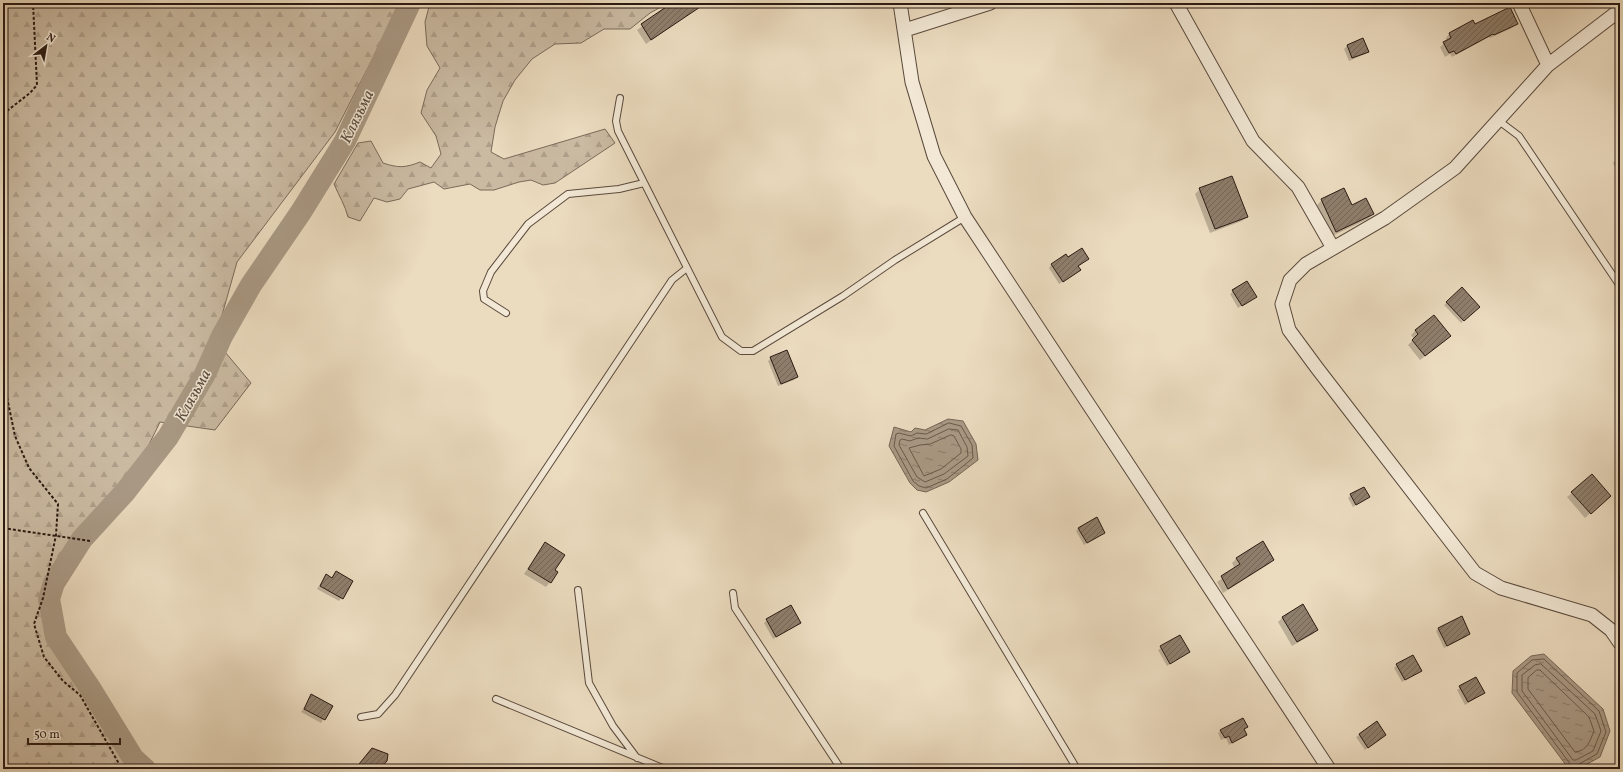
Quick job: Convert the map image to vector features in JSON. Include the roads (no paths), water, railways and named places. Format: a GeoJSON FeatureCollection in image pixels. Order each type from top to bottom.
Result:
{"type":"FeatureCollection","features":[{"type":"Feature","properties":{"kind":"street"},"geometry":{"type":"LineString","coordinates":[[900,3],[912,82],[934,156],[965,217],[1329,769]]}},
{"type":"Feature","properties":{"kind":"street"},"geometry":{"type":"LineString","coordinates":[[904,30],[990,3]]}},
{"type":"Feature","properties":{"kind":"street"},"geometry":{"type":"LineString","coordinates":[[1176,3],[1253,140],[1298,187],[1333,248]]}},
{"type":"Feature","properties":{"kind":"street"},"geometry":{"type":"LineString","coordinates":[[1519,3],[1548,65]]}},
{"type":"Feature","properties":{"kind":"street"},"geometry":{"type":"LineString","coordinates":[[1620,10],[1548,65],[1455,168],[1385,218],[1306,264],[1290,280],[1282,304],[1289,330],[1316,368],[1475,573],[1501,588],[1592,615],[1611,630],[1620,643]]}},
{"type":"Feature","properties":{"kind":"lane"},"geometry":{"type":"LineString","coordinates":[[620,98],[616,121],[618,131],[722,337],[741,351],[753,351],[843,296],[895,260],[965,217]]}},
{"type":"Feature","properties":{"kind":"lane"},"geometry":{"type":"LineString","coordinates":[[1499,121],[1520,136],[1620,286]]}},
{"type":"Feature","properties":{"kind":"lane"},"geometry":{"type":"LineString","coordinates":[[506,313],[484,299],[483,291],[491,272],[528,224],[568,194],[619,189],[644,183]]}},
{"type":"Feature","properties":{"kind":"lane"},"geometry":{"type":"LineString","coordinates":[[361,717],[378,714],[394,695],[672,280],[687,268]]}},
{"type":"Feature","properties":{"kind":"lane"},"geometry":{"type":"LineString","coordinates":[[923,512],[1077,769]]}},
{"type":"Feature","properties":{"kind":"lane"},"geometry":{"type":"LineString","coordinates":[[578,590],[589,682],[613,726],[637,758]]}},
{"type":"Feature","properties":{"kind":"lane"},"geometry":{"type":"LineString","coordinates":[[733,593],[735,608],[841,769]]}},
{"type":"Feature","properties":{"kind":"lane"},"geometry":{"type":"LineString","coordinates":[[496,699],[665,769]]}},
{"type":"Feature","properties":{"kind":"water"},"geometry":{"type":"Polygon","coordinates":[[[948,419],[963,421],[976,444],[978,460],[949,482],[926,492],[917,490],[910,483],[889,446],[894,427],[911,432],[915,428],[925,430],[948,419]]]}},
{"type":"Feature","properties":{"kind":"water"},"geometry":{"type":"Polygon","coordinates":[[[1544,654],[1603,709],[1610,731],[1600,757],[1578,769],[1569,769],[1512,693],[1513,671],[1531,656],[1544,654]]]}},
{"type":"Feature","properties":{"kind":"waterway","name":"Клязьма"},"geometry":{"type":"LineString","coordinates":[[145,769],[133,758],[90,688],[56,637],[49,599],[54,583],[82,539],[125,492],[168,437],[205,374],[222,336],[251,285],[301,212],[345,141],[410,3]]}}]}
